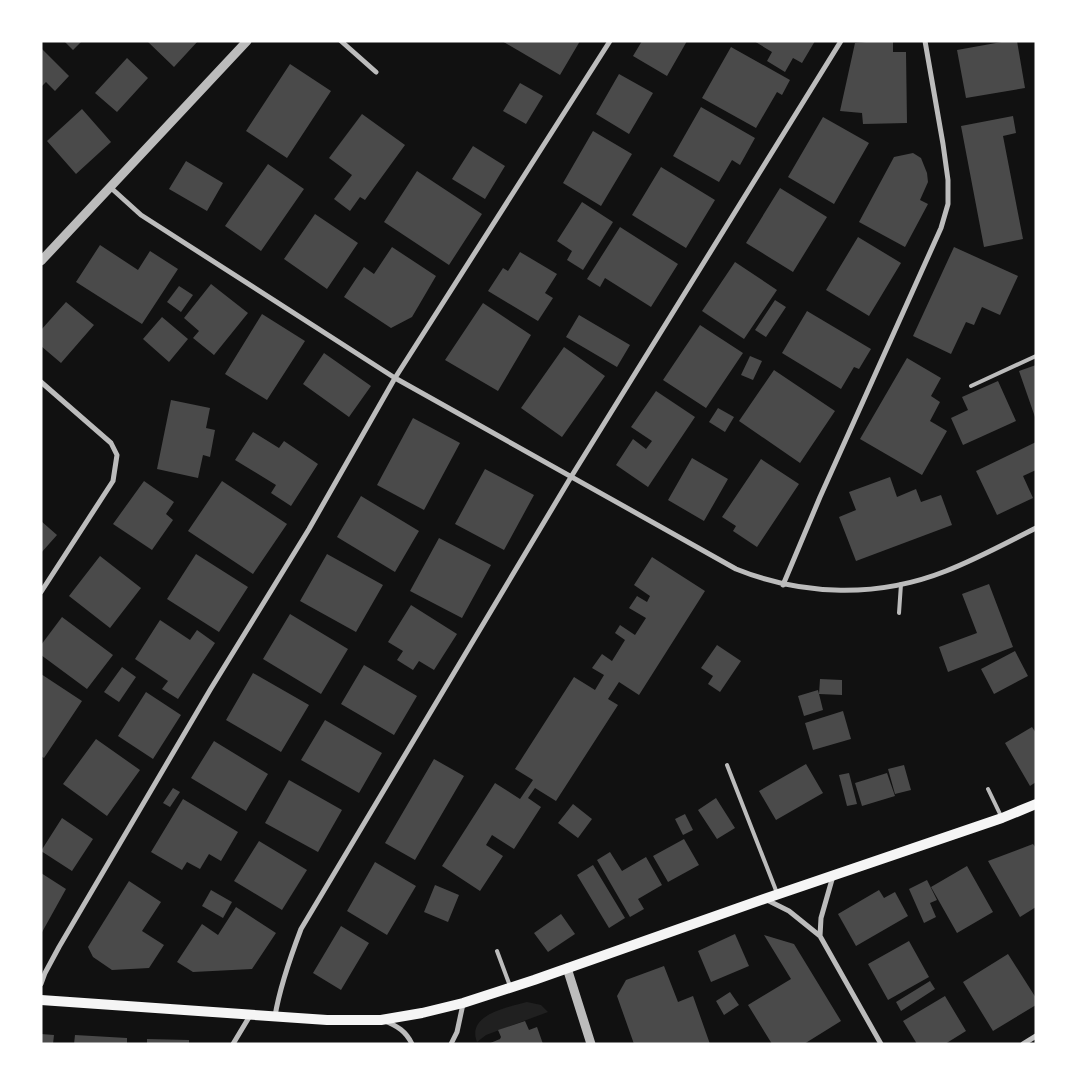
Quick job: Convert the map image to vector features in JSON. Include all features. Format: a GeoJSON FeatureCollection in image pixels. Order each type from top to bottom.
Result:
{"type":"FeatureCollection","features":[{"type":"Feature","properties":{"kind":"main road"},"geometry":{"type":"LineString","coordinates":[[41,1000],[327,1020],[381,1020],[422,1013],[463,1003],[510,988],[777,894],[1002,818],[1036,804]]}},
{"type":"Feature","properties":{"kind":"street"},"geometry":{"type":"LineString","coordinates":[[41,261],[247,41]]}},
{"type":"Feature","properties":{"kind":"street"},"geometry":{"type":"LineString","coordinates":[[341,41],[376,72]]}},
{"type":"Feature","properties":{"kind":"street"},"geometry":{"type":"LineString","coordinates":[[41,984],[64,939],[210,690],[309,529],[395,378],[610,41]]}},
{"type":"Feature","properties":{"kind":"street"},"geometry":{"type":"LineString","coordinates":[[275,1016],[280,988],[302,929],[571,477],[841,41]]}},
{"type":"Feature","properties":{"kind":"street"},"geometry":{"type":"LineString","coordinates":[[783,585],[820,497],[941,228],[948,204],[948,180],[943,144],[925,41]]}},
{"type":"Feature","properties":{"kind":"street"},"geometry":{"type":"LineString","coordinates":[[110,187],[141,215],[395,378],[736,569],[760,579],[783,585],[828,591],[868,590],[901,584],[946,571],[1036,528]]}},
{"type":"Feature","properties":{"kind":"street"},"geometry":{"type":"LineString","coordinates":[[41,382],[111,443],[117,455],[113,481],[41,592]]}},
{"type":"Feature","properties":{"kind":"street"},"geometry":{"type":"LineString","coordinates":[[820,936],[820,918],[834,875]]}},
{"type":"Feature","properties":{"kind":"street"},"geometry":{"type":"LineString","coordinates":[[764,899],[789,911],[820,936],[881,1044]]}},
{"type":"Feature","properties":{"kind":"street"},"geometry":{"type":"LineString","coordinates":[[567,968],[591,1044]]}},
{"type":"Feature","properties":{"kind":"street"},"geometry":{"type":"LineString","coordinates":[[452,1044],[457,1032],[463,1003]]}},
{"type":"Feature","properties":{"kind":"street"},"geometry":{"type":"LineString","coordinates":[[232,1044],[251,1014]]}},
{"type":"Feature","properties":{"kind":"street"},"geometry":{"type":"LineString","coordinates":[[381,1020],[396,1025],[408,1035],[412,1044]]}},
{"type":"Feature","properties":{"kind":"street"},"geometry":{"type":"LineString","coordinates":[[1023,1044],[1036,1036]]}},
{"type":"Feature","properties":{"kind":"lane"},"geometry":{"type":"LineString","coordinates":[[971,386],[1036,356]]}},
{"type":"Feature","properties":{"kind":"lane"},"geometry":{"type":"LineString","coordinates":[[899,613],[901,584]]}},
{"type":"Feature","properties":{"kind":"lane"},"geometry":{"type":"LineString","coordinates":[[727,765],[777,894]]}},
{"type":"Feature","properties":{"kind":"lane"},"geometry":{"type":"LineString","coordinates":[[988,789],[1002,818]]}},
{"type":"Feature","properties":{"kind":"lane"},"geometry":{"type":"LineString","coordinates":[[498,951],[510,988]]}},
{"type":"Feature","properties":{"kind":"shaded area"},"geometry":{"type":"Polygon","coordinates":[[[527,1002],[541,1005],[548,1012],[486,1035],[477,1042],[475,1032],[483,1018],[500,1009],[527,1002]]]}},
{"type":"Feature","properties":{"kind":"building"},"geometry":{"type":"Polygon","coordinates":[[[64,41],[82,41],[73,50],[64,41]]]}},
{"type":"Feature","properties":{"kind":"building"},"geometry":{"type":"Polygon","coordinates":[[[147,41],[198,41],[174,67],[147,41]]]}},
{"type":"Feature","properties":{"kind":"building"},"geometry":{"type":"Polygon","coordinates":[[[502,41],[580,41],[560,75],[502,41]]]}},
{"type":"Feature","properties":{"kind":"building"},"geometry":{"type":"Polygon","coordinates":[[[642,41],[687,41],[667,76],[633,56],[642,41]]]}},
{"type":"Feature","properties":{"kind":"building"},"geometry":{"type":"Polygon","coordinates":[[[754,41],[815,41],[802,63],[793,58],[785,72],[767,61],[772,52],[754,41]]]}},
{"type":"Feature","properties":{"kind":"building"},"geometry":{"type":"Polygon","coordinates":[[[893,41],[893,52],[906,52],[907,123],[863,124],[862,113],[840,111],[855,43],[893,41]]]}},
{"type":"Feature","properties":{"kind":"building"},"geometry":{"type":"Polygon","coordinates":[[[1017,41],[1025,88],[966,98],[957,50],[1017,41]]]}},
{"type":"Feature","properties":{"kind":"building"},"geometry":{"type":"Polygon","coordinates":[[[731,47],[790,80],[782,95],[777,92],[756,128],[702,98],[731,47]]]}},
{"type":"Feature","properties":{"kind":"building"},"geometry":{"type":"Polygon","coordinates":[[[41,48],[69,76],[55,91],[46,82],[41,87],[41,48]]]}},
{"type":"Feature","properties":{"kind":"building"},"geometry":{"type":"Polygon","coordinates":[[[127,58],[148,78],[117,112],[95,93],[127,58]]]}},
{"type":"Feature","properties":{"kind":"building"},"geometry":{"type":"Polygon","coordinates":[[[290,64],[331,91],[287,158],[246,131],[290,64]]]}},
{"type":"Feature","properties":{"kind":"building"},"geometry":{"type":"Polygon","coordinates":[[[619,74],[653,93],[629,134],[596,114],[619,74]]]}},
{"type":"Feature","properties":{"kind":"building"},"geometry":{"type":"Polygon","coordinates":[[[520,83],[543,96],[526,124],[503,111],[520,83]]]}},
{"type":"Feature","properties":{"kind":"building"},"geometry":{"type":"Polygon","coordinates":[[[701,107],[755,138],[740,165],[732,160],[719,182],[673,156],[701,107]]]}},
{"type":"Feature","properties":{"kind":"building"},"geometry":{"type":"Polygon","coordinates":[[[82,109],[111,142],[76,174],[47,141],[82,109]]]}},
{"type":"Feature","properties":{"kind":"building"},"geometry":{"type":"Polygon","coordinates":[[[362,114],[405,145],[365,200],[360,197],[350,211],[334,199],[352,175],[329,158],[362,114]]]}},
{"type":"Feature","properties":{"kind":"building"},"geometry":{"type":"Polygon","coordinates":[[[1013,116],[1016,133],[1003,136],[1023,239],[984,247],[961,126],[1013,116]]]}},
{"type":"Feature","properties":{"kind":"building"},"geometry":{"type":"Polygon","coordinates":[[[823,117],[869,143],[834,204],[788,177],[823,117]]]}},
{"type":"Feature","properties":{"kind":"building"},"geometry":{"type":"Polygon","coordinates":[[[593,131],[632,154],[601,206],[563,183],[593,131]]]}},
{"type":"Feature","properties":{"kind":"building"},"geometry":{"type":"Polygon","coordinates":[[[473,146],[505,166],[485,199],[452,179],[473,146]]]}},
{"type":"Feature","properties":{"kind":"building"},"geometry":{"type":"Polygon","coordinates":[[[913,153],[921,158],[927,173],[928,182],[920,200],[928,204],[905,247],[859,222],[894,157],[913,153]]]}},
{"type":"Feature","properties":{"kind":"building"},"geometry":{"type":"Polygon","coordinates":[[[186,161],[223,183],[207,211],[169,189],[186,161]]]}},
{"type":"Feature","properties":{"kind":"building"},"geometry":{"type":"Polygon","coordinates":[[[268,164],[304,189],[261,251],[225,226],[268,164]]]}},
{"type":"Feature","properties":{"kind":"building"},"geometry":{"type":"Polygon","coordinates":[[[661,167],[715,200],[686,248],[632,215],[661,167]]]}},
{"type":"Feature","properties":{"kind":"building"},"geometry":{"type":"Polygon","coordinates":[[[417,171],[482,214],[449,265],[384,222],[417,171]]]}},
{"type":"Feature","properties":{"kind":"building"},"geometry":{"type":"Polygon","coordinates":[[[780,188],[827,217],[793,272],[746,243],[780,188]]]}},
{"type":"Feature","properties":{"kind":"building"},"geometry":{"type":"Polygon","coordinates":[[[582,202],[613,222],[583,270],[567,260],[572,251],[557,241],[582,202]]]}},
{"type":"Feature","properties":{"kind":"building"},"geometry":{"type":"Polygon","coordinates":[[[315,214],[358,243],[327,289],[284,259],[315,214]]]}},
{"type":"Feature","properties":{"kind":"building"},"geometry":{"type":"Polygon","coordinates":[[[620,227],[678,264],[651,307],[605,278],[600,287],[587,279],[620,227]]]}},
{"type":"Feature","properties":{"kind":"building"},"geometry":{"type":"Polygon","coordinates":[[[858,237],[901,263],[869,316],[826,290],[858,237]]]}},
{"type":"Feature","properties":{"kind":"building"},"geometry":{"type":"Polygon","coordinates":[[[100,245],[138,270],[150,251],[178,269],[142,324],[76,282],[100,245]]]}},
{"type":"Feature","properties":{"kind":"building"},"geometry":{"type":"Polygon","coordinates":[[[392,247],[436,276],[412,317],[391,328],[344,297],[364,267],[374,274],[392,247]]]}},
{"type":"Feature","properties":{"kind":"building"},"geometry":{"type":"Polygon","coordinates":[[[954,247],[1018,276],[1000,315],[982,307],[974,325],[966,322],[951,354],[913,336],[954,247]]]}},
{"type":"Feature","properties":{"kind":"building"},"geometry":{"type":"Polygon","coordinates":[[[520,252],[557,274],[545,293],[553,298],[538,321],[488,291],[503,268],[508,271],[520,252]]]}},
{"type":"Feature","properties":{"kind":"building"},"geometry":{"type":"Polygon","coordinates":[[[735,262],[777,290],[744,339],[702,311],[735,262]]]}},
{"type":"Feature","properties":{"kind":"building"},"geometry":{"type":"Polygon","coordinates":[[[211,284],[248,313],[214,355],[193,338],[199,331],[184,318],[211,284]]]}},
{"type":"Feature","properties":{"kind":"building"},"geometry":{"type":"Polygon","coordinates":[[[179,286],[193,295],[181,312],[167,302],[179,286]]]}},
{"type":"Feature","properties":{"kind":"building"},"geometry":{"type":"Polygon","coordinates":[[[775,300],[786,307],[766,337],[755,330],[775,300]]]}},
{"type":"Feature","properties":{"kind":"building"},"geometry":{"type":"Polygon","coordinates":[[[66,302],[94,325],[61,363],[41,346],[41,330],[66,302]]]}},
{"type":"Feature","properties":{"kind":"building"},"geometry":{"type":"Polygon","coordinates":[[[483,303],[531,335],[498,391],[445,360],[483,303]]]}},
{"type":"Feature","properties":{"kind":"building"},"geometry":{"type":"Polygon","coordinates":[[[807,311],[871,349],[859,369],[854,367],[841,389],[782,353],[807,311]]]}},
{"type":"Feature","properties":{"kind":"building"},"geometry":{"type":"Polygon","coordinates":[[[262,314],[305,341],[267,400],[225,374],[262,314]]]}},
{"type":"Feature","properties":{"kind":"building"},"geometry":{"type":"Polygon","coordinates":[[[579,315],[630,345],[617,367],[566,337],[579,315]]]}},
{"type":"Feature","properties":{"kind":"building"},"geometry":{"type":"Polygon","coordinates":[[[162,317],[188,339],[169,362],[143,339],[162,317]]]}},
{"type":"Feature","properties":{"kind":"building"},"geometry":{"type":"Polygon","coordinates":[[[700,325],[743,353],[706,408],[663,380],[700,325]]]}},
{"type":"Feature","properties":{"kind":"building"},"geometry":{"type":"Polygon","coordinates":[[[564,347],[605,376],[562,437],[521,408],[564,347]]]}},
{"type":"Feature","properties":{"kind":"building"},"geometry":{"type":"Polygon","coordinates":[[[324,353],[371,386],[349,417],[303,384],[324,353]]]}},
{"type":"Feature","properties":{"kind":"building"},"geometry":{"type":"Polygon","coordinates":[[[750,356],[762,361],[753,380],[741,375],[750,356]]]}},
{"type":"Feature","properties":{"kind":"building"},"geometry":{"type":"Polygon","coordinates":[[[907,358],[941,378],[931,396],[940,402],[930,421],[947,431],[922,475],[860,439],[907,358]]]}},
{"type":"Feature","properties":{"kind":"building"},"geometry":{"type":"Polygon","coordinates":[[[1036,365],[1036,417],[1035,417],[1019,371],[1036,365]]]}},
{"type":"Feature","properties":{"kind":"building"},"geometry":{"type":"Polygon","coordinates":[[[774,370],[835,411],[800,463],[739,421],[774,370]]]}},
{"type":"Feature","properties":{"kind":"building"},"geometry":{"type":"Polygon","coordinates":[[[998,381],[1016,421],[963,445],[951,418],[968,410],[962,397],[998,381]]]}},
{"type":"Feature","properties":{"kind":"building"},"geometry":{"type":"Polygon","coordinates":[[[656,391],[695,417],[648,487],[616,465],[633,439],[646,449],[652,441],[631,427],[656,391]]]}},
{"type":"Feature","properties":{"kind":"building"},"geometry":{"type":"Polygon","coordinates":[[[171,400],[210,408],[206,428],[215,430],[210,457],[203,455],[198,478],[157,469],[171,400]]]}},
{"type":"Feature","properties":{"kind":"building"},"geometry":{"type":"Polygon","coordinates":[[[718,408],[734,417],[725,432],[709,422],[718,408]]]}},
{"type":"Feature","properties":{"kind":"building"},"geometry":{"type":"Polygon","coordinates":[[[413,418],[460,443],[424,510],[377,485],[413,418]]]}},
{"type":"Feature","properties":{"kind":"building"},"geometry":{"type":"Polygon","coordinates":[[[253,432],[279,448],[284,441],[318,464],[291,506],[271,493],[276,485],[235,460],[253,432]]]}},
{"type":"Feature","properties":{"kind":"building"},"geometry":{"type":"Polygon","coordinates":[[[1036,442],[1036,470],[1023,476],[1033,498],[997,515],[976,471],[1036,442]]]}},
{"type":"Feature","properties":{"kind":"building"},"geometry":{"type":"Polygon","coordinates":[[[692,458],[728,479],[704,521],[668,500],[692,458]]]}},
{"type":"Feature","properties":{"kind":"building"},"geometry":{"type":"Polygon","coordinates":[[[761,459],[799,484],[757,547],[733,531],[736,526],[722,517],[761,459]]]}},
{"type":"Feature","properties":{"kind":"building"},"geometry":{"type":"Polygon","coordinates":[[[485,469],[534,495],[504,550],[455,524],[485,469]]]}},
{"type":"Feature","properties":{"kind":"building"},"geometry":{"type":"Polygon","coordinates":[[[890,477],[897,497],[916,489],[921,502],[941,495],[952,525],[856,561],[839,517],[856,510],[849,492],[890,477]]]}},
{"type":"Feature","properties":{"kind":"building"},"geometry":{"type":"Polygon","coordinates":[[[144,481],[174,502],[166,514],[173,520],[152,550],[113,524],[144,481]]]}},
{"type":"Feature","properties":{"kind":"building"},"geometry":{"type":"Polygon","coordinates":[[[222,481],[287,524],[253,574],[188,531],[222,481]]]}},
{"type":"Feature","properties":{"kind":"building"},"geometry":{"type":"Polygon","coordinates":[[[361,496],[419,531],[395,572],[337,537],[361,496]]]}},
{"type":"Feature","properties":{"kind":"building"},"geometry":{"type":"Polygon","coordinates":[[[41,521],[57,535],[41,553],[41,521]]]}},
{"type":"Feature","properties":{"kind":"building"},"geometry":{"type":"Polygon","coordinates":[[[439,538],[491,565],[462,618],[410,591],[439,538]]]}},
{"type":"Feature","properties":{"kind":"building"},"geometry":{"type":"Polygon","coordinates":[[[196,554],[248,587],[219,632],[167,599],[196,554]]]}},
{"type":"Feature","properties":{"kind":"building"},"geometry":{"type":"Polygon","coordinates":[[[327,554],[383,585],[356,632],[300,601],[327,554]]]}},
{"type":"Feature","properties":{"kind":"building"},"geometry":{"type":"Polygon","coordinates":[[[100,556],[141,588],[110,628],[69,596],[100,556]]]}},
{"type":"Feature","properties":{"kind":"building"},"geometry":{"type":"Polygon","coordinates":[[[652,557],[705,591],[639,695],[619,682],[608,699],[618,705],[556,801],[535,788],[528,798],[541,807],[514,849],[492,835],[486,845],[503,856],[480,891],[442,866],[495,783],[520,799],[533,780],[515,769],[574,677],[595,690],[604,675],[592,668],[602,654],[612,661],[625,640],[615,633],[620,625],[635,635],[646,618],[629,608],[637,596],[647,602],[650,596],[634,585],[652,557]]]}},
{"type":"Feature","properties":{"kind":"building"},"geometry":{"type":"Polygon","coordinates":[[[989,584],[1013,647],[948,672],[939,647],[977,633],[962,594],[989,584]]]}},
{"type":"Feature","properties":{"kind":"building"},"geometry":{"type":"Polygon","coordinates":[[[411,605],[457,634],[434,670],[419,661],[413,670],[397,660],[403,651],[388,642],[411,605]]]}},
{"type":"Feature","properties":{"kind":"building"},"geometry":{"type":"Polygon","coordinates":[[[290,614],[348,649],[321,694],[263,659],[290,614]]]}},
{"type":"Feature","properties":{"kind":"building"},"geometry":{"type":"Polygon","coordinates":[[[62,617],[113,655],[87,689],[41,655],[41,645],[62,617]]]}},
{"type":"Feature","properties":{"kind":"building"},"geometry":{"type":"Polygon","coordinates":[[[160,620],[190,640],[197,630],[215,643],[178,699],[162,689],[168,681],[135,659],[160,620]]]}},
{"type":"Feature","properties":{"kind":"building"},"geometry":{"type":"Polygon","coordinates":[[[717,645],[741,661],[720,692],[708,684],[713,676],[701,668],[717,645]]]}},
{"type":"Feature","properties":{"kind":"building"},"geometry":{"type":"Polygon","coordinates":[[[1015,651],[1028,676],[994,694],[981,669],[1015,651]]]}},
{"type":"Feature","properties":{"kind":"building"},"geometry":{"type":"Polygon","coordinates":[[[364,665],[417,696],[394,735],[341,704],[364,665]]]}},
{"type":"Feature","properties":{"kind":"building"},"geometry":{"type":"Polygon","coordinates":[[[122,667],[136,677],[119,702],[104,692],[122,667]]]}},
{"type":"Feature","properties":{"kind":"building"},"geometry":{"type":"Polygon","coordinates":[[[253,673],[309,705],[281,752],[226,720],[253,673]]]}},
{"type":"Feature","properties":{"kind":"building"},"geometry":{"type":"Polygon","coordinates":[[[41,674],[82,701],[44,758],[41,756],[41,674]]]}},
{"type":"Feature","properties":{"kind":"building"},"geometry":{"type":"Polygon","coordinates":[[[820,679],[842,680],[842,695],[819,694],[820,679]]]}},
{"type":"Feature","properties":{"kind":"building"},"geometry":{"type":"Polygon","coordinates":[[[818,690],[823,710],[804,716],[798,696],[818,690]]]}},
{"type":"Feature","properties":{"kind":"building"},"geometry":{"type":"Polygon","coordinates":[[[146,692],[181,715],[153,759],[118,736],[146,692]]]}},
{"type":"Feature","properties":{"kind":"building"},"geometry":{"type":"Polygon","coordinates":[[[843,711],[851,739],[813,750],[805,723],[843,711]]]}},
{"type":"Feature","properties":{"kind":"building"},"geometry":{"type":"Polygon","coordinates":[[[325,720],[382,753],[359,793],[301,760],[325,720]]]}},
{"type":"Feature","properties":{"kind":"building"},"geometry":{"type":"Polygon","coordinates":[[[1032,727],[1036,733],[1036,782],[1030,786],[1005,743],[1032,727]]]}},
{"type":"Feature","properties":{"kind":"building"},"geometry":{"type":"Polygon","coordinates":[[[96,739],[140,770],[107,816],[63,784],[96,739]]]}},
{"type":"Feature","properties":{"kind":"building"},"geometry":{"type":"Polygon","coordinates":[[[214,741],[268,774],[246,811],[191,778],[214,741]]]}},
{"type":"Feature","properties":{"kind":"building"},"geometry":{"type":"Polygon","coordinates":[[[434,759],[464,776],[415,860],[385,843],[434,759]]]}},
{"type":"Feature","properties":{"kind":"building"},"geometry":{"type":"Polygon","coordinates":[[[806,764],[823,793],[776,820],[759,791],[806,764]]]}},
{"type":"Feature","properties":{"kind":"building"},"geometry":{"type":"Polygon","coordinates":[[[904,765],[911,790],[895,794],[888,769],[904,765]]]}},
{"type":"Feature","properties":{"kind":"building"},"geometry":{"type":"Polygon","coordinates":[[[849,773],[857,804],[847,806],[839,775],[849,773]]]}},
{"type":"Feature","properties":{"kind":"building"},"geometry":{"type":"Polygon","coordinates":[[[887,773],[895,796],[862,806],[855,783],[887,773]]]}},
{"type":"Feature","properties":{"kind":"building"},"geometry":{"type":"Polygon","coordinates":[[[289,780],[342,810],[318,852],[265,823],[289,780]]]}},
{"type":"Feature","properties":{"kind":"building"},"geometry":{"type":"Polygon","coordinates":[[[173,788],[180,792],[170,807],[163,803],[173,788]]]}},
{"type":"Feature","properties":{"kind":"building"},"geometry":{"type":"Polygon","coordinates":[[[716,798],[735,828],[717,839],[698,810],[716,798]]]}},
{"type":"Feature","properties":{"kind":"building"},"geometry":{"type":"Polygon","coordinates":[[[183,799],[238,832],[221,861],[209,854],[200,869],[187,862],[182,870],[151,852],[183,799]]]}},
{"type":"Feature","properties":{"kind":"building"},"geometry":{"type":"Polygon","coordinates":[[[573,804],[592,819],[578,838],[558,823],[573,804]]]}},
{"type":"Feature","properties":{"kind":"building"},"geometry":{"type":"Polygon","coordinates":[[[685,814],[693,830],[683,835],[675,819],[685,814]]]}},
{"type":"Feature","properties":{"kind":"building"},"geometry":{"type":"Polygon","coordinates":[[[62,818],[93,839],[72,871],[41,851],[62,818]]]}},
{"type":"Feature","properties":{"kind":"building"},"geometry":{"type":"Polygon","coordinates":[[[684,839],[699,865],[668,882],[653,856],[684,839]]]}},
{"type":"Feature","properties":{"kind":"building"},"geometry":{"type":"Polygon","coordinates":[[[259,841],[307,870],[282,910],[234,881],[259,841]]]}},
{"type":"Feature","properties":{"kind":"building"},"geometry":{"type":"Polygon","coordinates":[[[1033,844],[1036,848],[1036,907],[1020,917],[988,861],[1033,844]]]}},
{"type":"Feature","properties":{"kind":"building"},"geometry":{"type":"Polygon","coordinates":[[[610,852],[622,871],[646,857],[662,885],[638,899],[644,909],[630,917],[597,860],[610,852]]]}},
{"type":"Feature","properties":{"kind":"building"},"geometry":{"type":"Polygon","coordinates":[[[375,862],[416,886],[387,935],[347,911],[375,862]]]}},
{"type":"Feature","properties":{"kind":"building"},"geometry":{"type":"Polygon","coordinates":[[[593,865],[625,918],[609,928],[577,875],[593,865]]]}},
{"type":"Feature","properties":{"kind":"building"},"geometry":{"type":"Polygon","coordinates":[[[967,866],[993,912],[957,933],[931,887],[967,866]]]}},
{"type":"Feature","properties":{"kind":"building"},"geometry":{"type":"Polygon","coordinates":[[[41,873],[66,889],[41,934],[41,873]]]}},
{"type":"Feature","properties":{"kind":"building"},"geometry":{"type":"Polygon","coordinates":[[[927,880],[937,900],[930,903],[936,917],[924,923],[909,889],[927,880]]]}},
{"type":"Feature","properties":{"kind":"building"},"geometry":{"type":"Polygon","coordinates":[[[129,881],[161,902],[142,931],[164,945],[149,968],[112,970],[93,957],[88,947],[129,881]]]}},
{"type":"Feature","properties":{"kind":"building"},"geometry":{"type":"Polygon","coordinates":[[[435,885],[459,895],[448,922],[424,912],[435,885]]]}},
{"type":"Feature","properties":{"kind":"building"},"geometry":{"type":"Polygon","coordinates":[[[211,890],[232,902],[223,918],[202,906],[211,890]]]}},
{"type":"Feature","properties":{"kind":"building"},"geometry":{"type":"Polygon","coordinates":[[[879,890],[884,898],[895,892],[908,916],[856,946],[838,914],[879,890]]]}},
{"type":"Feature","properties":{"kind":"building"},"geometry":{"type":"Polygon","coordinates":[[[236,907],[276,933],[252,969],[193,972],[177,962],[202,924],[218,935],[236,907]]]}},
{"type":"Feature","properties":{"kind":"building"},"geometry":{"type":"Polygon","coordinates":[[[561,914],[575,934],[548,952],[534,933],[561,914]]]}},
{"type":"Feature","properties":{"kind":"building"},"geometry":{"type":"Polygon","coordinates":[[[341,926],[369,943],[341,990],[313,973],[341,926]]]}},
{"type":"Feature","properties":{"kind":"building"},"geometry":{"type":"Polygon","coordinates":[[[735,934],[749,966],[711,982],[698,951],[735,934]]]}},
{"type":"Feature","properties":{"kind":"building"},"geometry":{"type":"Polygon","coordinates":[[[764,935],[794,944],[841,1021],[804,1044],[772,1044],[748,1005],[791,979],[764,935]]]}},
{"type":"Feature","properties":{"kind":"building"},"geometry":{"type":"Polygon","coordinates":[[[909,941],[929,977],[888,1000],[868,964],[909,941]]]}},
{"type":"Feature","properties":{"kind":"building"},"geometry":{"type":"Polygon","coordinates":[[[1008,954],[1036,998],[1036,1005],[993,1031],[963,982],[1008,954]]]}},
{"type":"Feature","properties":{"kind":"building"},"geometry":{"type":"Polygon","coordinates":[[[664,966],[678,1002],[693,996],[710,1044],[634,1044],[617,996],[626,980],[664,966]]]}},
{"type":"Feature","properties":{"kind":"building"},"geometry":{"type":"Polygon","coordinates":[[[930,981],[935,989],[901,1011],[896,1002],[930,981]]]}},
{"type":"Feature","properties":{"kind":"building"},"geometry":{"type":"Polygon","coordinates":[[[730,992],[739,1005],[724,1015],[716,1001],[730,992]]]}},
{"type":"Feature","properties":{"kind":"building"},"geometry":{"type":"Polygon","coordinates":[[[945,996],[966,1031],[945,1044],[917,1044],[903,1021],[945,996]]]}},
{"type":"Feature","properties":{"kind":"building"},"geometry":{"type":"Polygon","coordinates":[[[525,1021],[529,1030],[537,1027],[543,1044],[488,1044],[500,1039],[498,1030],[525,1021]]]}},
{"type":"Feature","properties":{"kind":"building"},"geometry":{"type":"Polygon","coordinates":[[[41,1034],[54,1035],[53,1044],[41,1044],[41,1034]]]}},
{"type":"Feature","properties":{"kind":"building"},"geometry":{"type":"Polygon","coordinates":[[[75,1035],[127,1038],[127,1044],[74,1044],[75,1035]]]}},
{"type":"Feature","properties":{"kind":"building"},"geometry":{"type":"Polygon","coordinates":[[[147,1039],[189,1040],[189,1044],[147,1044],[147,1039]]]}}]}
